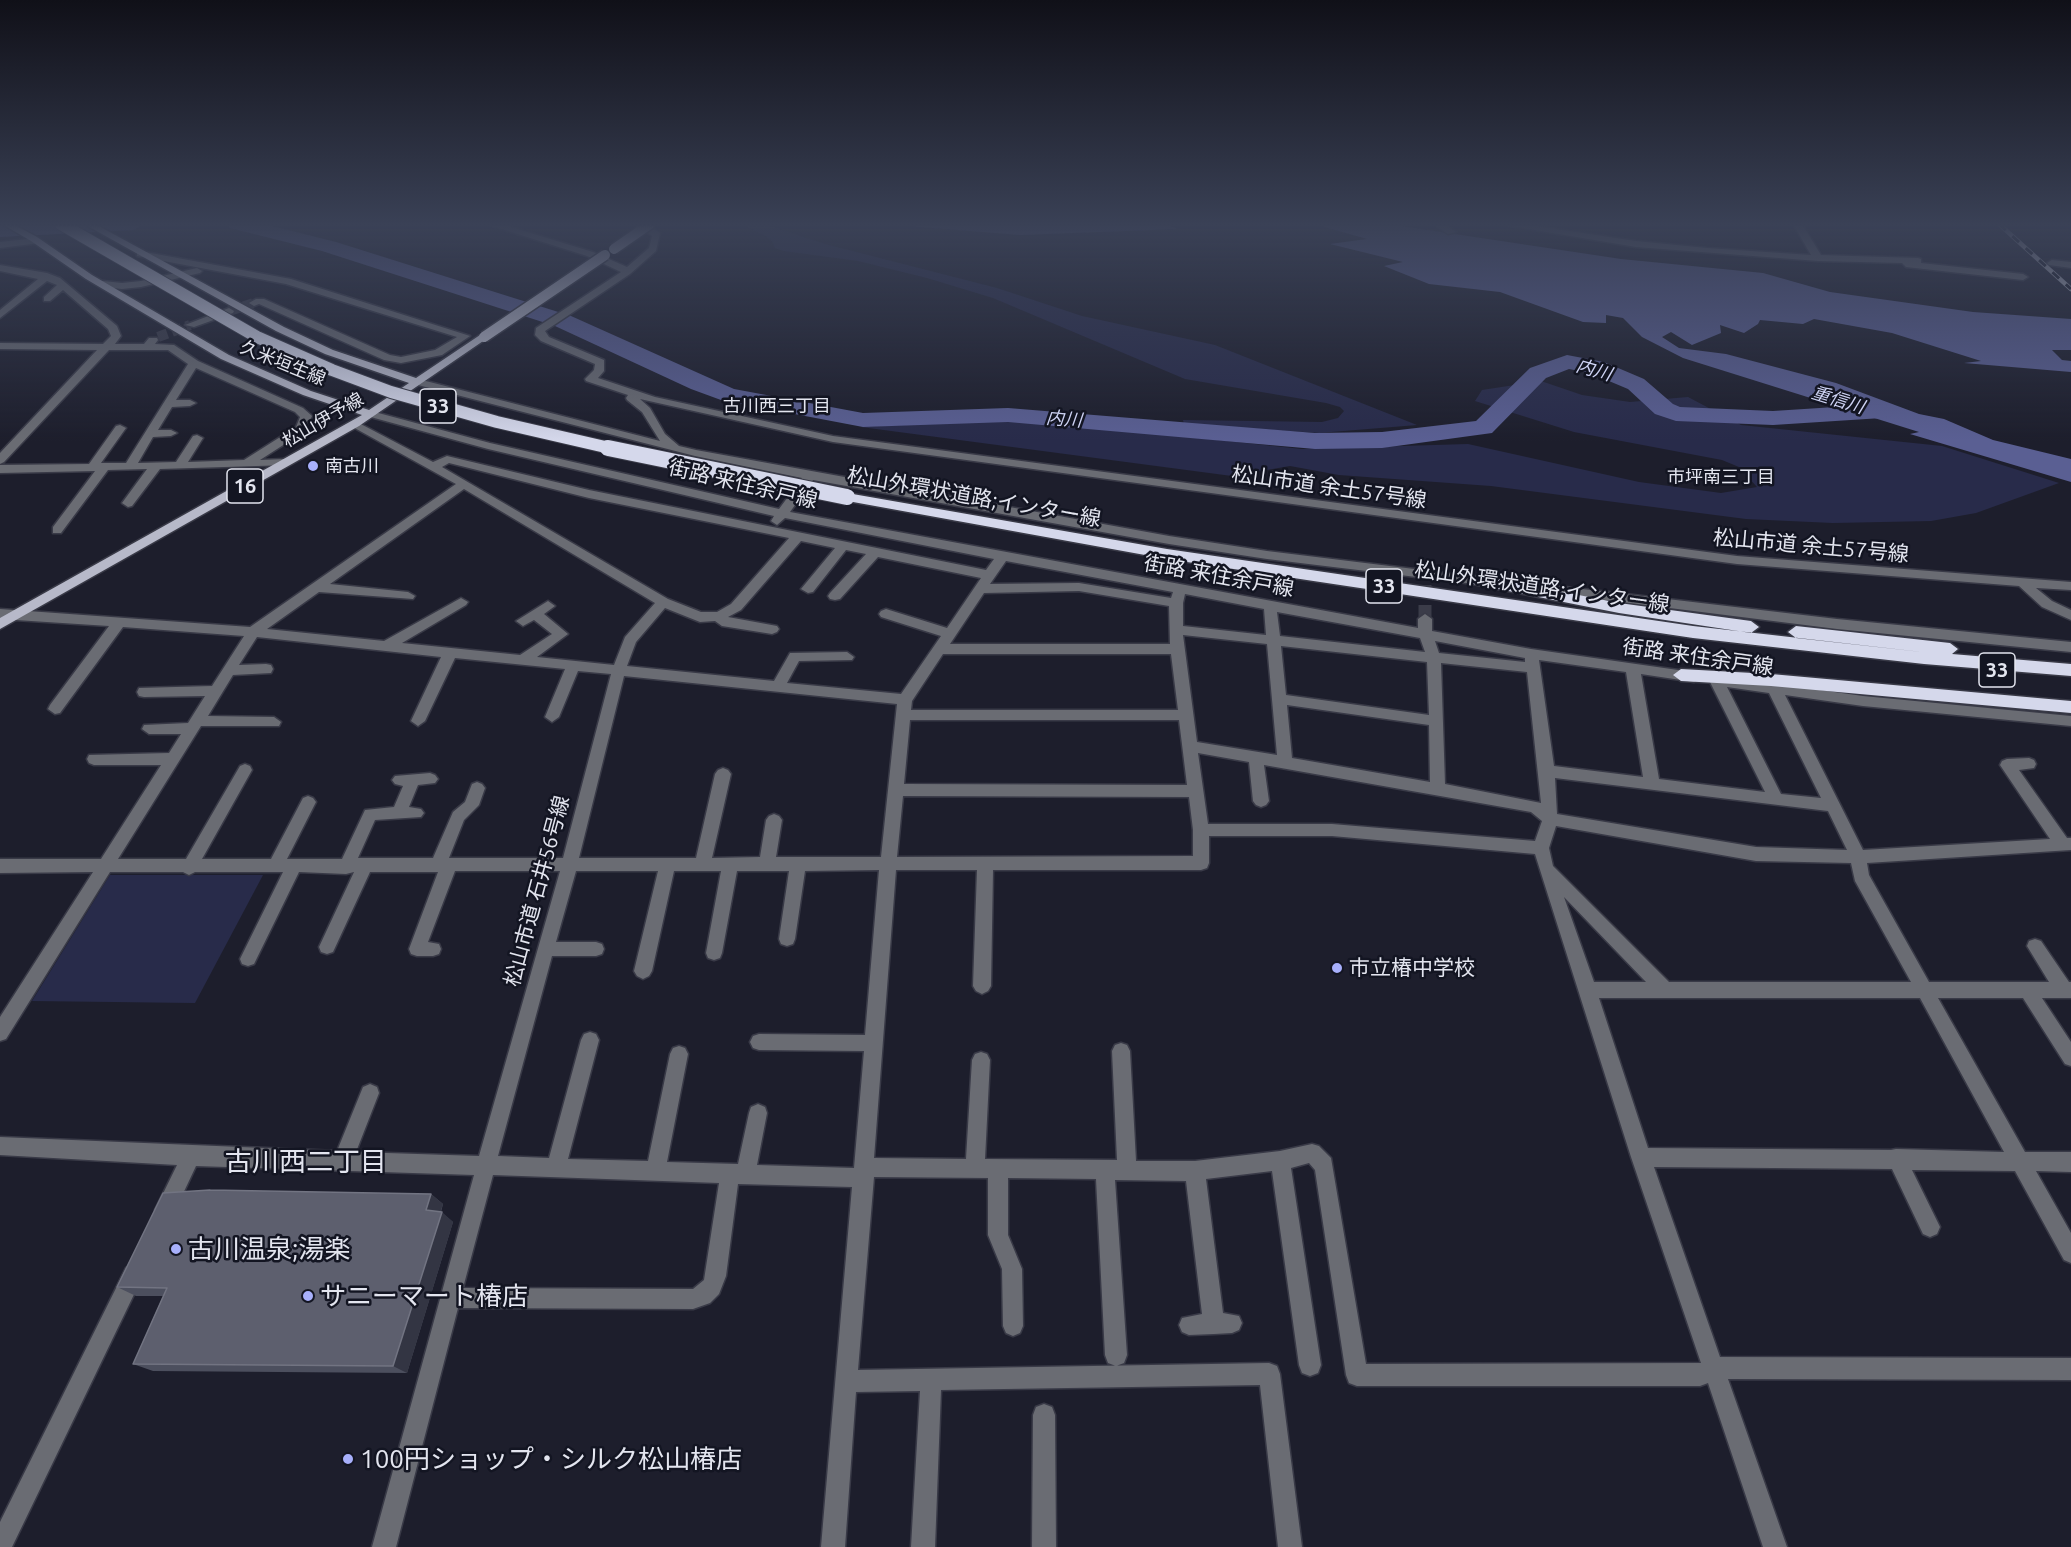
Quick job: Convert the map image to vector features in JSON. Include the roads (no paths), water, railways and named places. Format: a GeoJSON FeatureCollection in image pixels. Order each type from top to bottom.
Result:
{"type":"FeatureCollection","features":[{"type":"Feature","properties":{"kind":"highway","name":"松山外環状道路;インター線"},"geometry":{"type":"LineString","coordinates":[[183,296],[257,337],[332,370],[391,392],[497,422],[621,451],[847,497],[1179,555],[1693,632],[1923,658],[2071,670]]}},
{"type":"Feature","properties":{"kind":"highway"},"geometry":{"type":"LineString","coordinates":[[1478,580],[1619,608],[1743,626],[2071,661]]}},
{"type":"Feature","properties":{"kind":"highway","name":"松山外環状道路;インター線"},"geometry":{"type":"LineString","coordinates":[[1923,658],[2071,681]]}},
{"type":"Feature","properties":{"kind":"highway"},"geometry":{"type":"LineString","coordinates":[[1681,675],[1771,680],[2071,707]]}},
{"type":"Feature","properties":{"kind":"main road","name":"久米垣生線"},"geometry":{"type":"LineString","coordinates":[[123,296],[225,357],[307,393],[371,414]]}},
{"type":"Feature","properties":{"kind":"main road","name":"久米垣生線"},"geometry":{"type":"LineString","coordinates":[[217,296],[329,352],[418,382]]}},
{"type":"Feature","properties":{"kind":"main road","name":"松山伊予線"},"geometry":{"type":"LineString","coordinates":[[0,624],[355,424],[544,296]]}},
{"type":"Feature","properties":{"kind":"street"},"geometry":{"type":"LineString","coordinates":[[0,315],[23,296]]}},
{"type":"Feature","properties":{"kind":"street"},"geometry":{"type":"LineString","coordinates":[[47,299],[50,296]]}},
{"type":"Feature","properties":{"kind":"street"},"geometry":{"type":"LineString","coordinates":[[0,460],[116,336],[112,328],[76,296]]}},
{"type":"Feature","properties":{"kind":"street"},"geometry":{"type":"LineString","coordinates":[[254,303],[260,301],[388,358],[401,360],[438,353],[465,336],[341,296]]}},
{"type":"Feature","properties":{"kind":"street","name":"松山市道 余土57号線"},"geometry":{"type":"LineString","coordinates":[[591,296],[540,330],[540,335],[545,339],[600,362],[599,371],[590,380],[618,391],[813,435],[1737,560],[2071,586]]}},
{"type":"Feature","properties":{"kind":"street"},"geometry":{"type":"LineString","coordinates":[[190,325],[230,311]]}},
{"type":"Feature","properties":{"kind":"street"},"geometry":{"type":"LineString","coordinates":[[147,347],[158,337]]}},
{"type":"Feature","properties":{"kind":"street"},"geometry":{"type":"LineString","coordinates":[[0,354],[4,346],[170,347],[194,363],[299,410],[306,416],[301,429],[246,464]]}},
{"type":"Feature","properties":{"kind":"street"},"geometry":{"type":"LineString","coordinates":[[129,467],[194,363]]}},
{"type":"Feature","properties":{"kind":"street","name":"街路 来住余戸線"},"geometry":{"type":"LineString","coordinates":[[418,382],[695,453],[810,476],[1180,542],[1424,579],[1478,580],[1837,624],[2071,647]]}},
{"type":"Feature","properties":{"kind":"street"},"geometry":{"type":"LineString","coordinates":[[618,391],[639,402],[652,417],[661,436],[669,443],[695,453]]}},
{"type":"Feature","properties":{"kind":"street"},"geometry":{"type":"LineString","coordinates":[[167,404],[190,403]]}},
{"type":"Feature","properties":{"kind":"street","name":"街路 来住余戸線"},"geometry":{"type":"LineString","coordinates":[[371,414],[488,446],[782,514],[1001,558],[1178,597],[1425,626],[1532,661],[1681,675],[1863,701],[2071,721]]}},
{"type":"Feature","properties":{"kind":"street"},"geometry":{"type":"LineString","coordinates":[[355,424],[464,484],[663,602],[700,617],[720,616],[736,607],[797,537]]}},
{"type":"Feature","properties":{"kind":"street"},"geometry":{"type":"LineString","coordinates":[[57,530],[120,428]]}},
{"type":"Feature","properties":{"kind":"street"},"geometry":{"type":"LineString","coordinates":[[148,434],[171,433]]}},
{"type":"Feature","properties":{"kind":"street"},"geometry":{"type":"LineString","coordinates":[[180,465],[197,438]]}},
{"type":"Feature","properties":{"kind":"street"},"geometry":{"type":"LineString","coordinates":[[433,467],[447,459],[589,494],[989,575]]}},
{"type":"Feature","properties":{"kind":"street"},"geometry":{"type":"LineString","coordinates":[[0,469],[285,463]]}},
{"type":"Feature","properties":{"kind":"street"},"geometry":{"type":"LineString","coordinates":[[128,503],[156,466]]}},
{"type":"Feature","properties":{"kind":"street"},"geometry":{"type":"LineString","coordinates":[[770,531],[810,476]]}},
{"type":"Feature","properties":{"kind":"street"},"geometry":{"type":"LineString","coordinates":[[0,1033],[253,632],[464,484]]}},
{"type":"Feature","properties":{"kind":"street"},"geometry":{"type":"LineString","coordinates":[[795,584],[813,590],[843,546]]}},
{"type":"Feature","properties":{"kind":"street"},"geometry":{"type":"LineString","coordinates":[[835,596],[875,552]]}},
{"type":"Feature","properties":{"kind":"street"},"geometry":{"type":"LineString","coordinates":[[833,1547],[888,864],[904,707],[1001,558]]}},
{"type":"Feature","properties":{"kind":"street"},"geometry":{"type":"LineString","coordinates":[[2024,583],[2047,604],[2071,615]]}},
{"type":"Feature","properties":{"kind":"street"},"geometry":{"type":"LineString","coordinates":[[316,586],[408,596]]}},
{"type":"Feature","properties":{"kind":"street"},"geometry":{"type":"LineString","coordinates":[[0,867],[1200,863],[1201,830],[1177,649],[1178,597],[1079,586],[981,589]]}},
{"type":"Feature","properties":{"kind":"street"},"geometry":{"type":"LineString","coordinates":[[384,647],[461,602]]}},
{"type":"Feature","properties":{"kind":"street","name":"松山市道 石井56号線"},"geometry":{"type":"LineString","coordinates":[[384,1547],[485,1166],[569,866],[618,670],[630,640],[663,602]]}},
{"type":"Feature","properties":{"kind":"street"},"geometry":{"type":"LineString","coordinates":[[1270,606],[1284,762]]}},
{"type":"Feature","properties":{"kind":"street"},"geometry":{"type":"LineString","coordinates":[[521,661],[561,634],[541,610],[523,621]]}},
{"type":"Feature","properties":{"kind":"street"},"geometry":{"type":"LineString","coordinates":[[0,614],[20,613],[253,632],[778,687],[904,707],[1186,715]]}},
{"type":"Feature","properties":{"kind":"street"},"geometry":{"type":"LineString","coordinates":[[886,614],[951,634]]}},
{"type":"Feature","properties":{"kind":"street"},"geometry":{"type":"LineString","coordinates":[[720,616],[722,621],[772,629]]}},
{"type":"Feature","properties":{"kind":"street"},"geometry":{"type":"LineString","coordinates":[[55,709],[120,622]]}},
{"type":"Feature","properties":{"kind":"street"},"geometry":{"type":"LineString","coordinates":[[1425,626],[1434,658],[1438,789]]}},
{"type":"Feature","properties":{"kind":"street"},"geometry":{"type":"LineString","coordinates":[[1177,630],[1434,658],[1532,661],[1547,771],[1550,819],[1541,848],[1546,868],[1588,990],[1641,1157],[1775,1547]]}},
{"type":"Feature","properties":{"kind":"street"},"geometry":{"type":"LineString","coordinates":[[941,649],[1177,649]]}},
{"type":"Feature","properties":{"kind":"street"},"geometry":{"type":"LineString","coordinates":[[418,721],[450,653]]}},
{"type":"Feature","properties":{"kind":"street"},"geometry":{"type":"LineString","coordinates":[[778,687],[795,656],[847,657]]}},
{"type":"Feature","properties":{"kind":"street"},"geometry":{"type":"LineString","coordinates":[[552,717],[573,666]]}},
{"type":"Feature","properties":{"kind":"street"},"geometry":{"type":"LineString","coordinates":[[228,670],[266,669]]}},
{"type":"Feature","properties":{"kind":"street"},"geometry":{"type":"LineString","coordinates":[[1633,670],[1652,784]]}},
{"type":"Feature","properties":{"kind":"street"},"geometry":{"type":"LineString","coordinates":[[1716,680],[1776,799]]}},
{"type":"Feature","properties":{"kind":"street"},"geometry":{"type":"LineString","coordinates":[[1774,688],[1858,857],[1861,876],[2071,1253]]}},
{"type":"Feature","properties":{"kind":"street"},"geometry":{"type":"LineString","coordinates":[[144,692],[215,691]]}},
{"type":"Feature","properties":{"kind":"street"},"geometry":{"type":"LineString","coordinates":[[1278,699],[1436,721]]}},
{"type":"Feature","properties":{"kind":"street"},"geometry":{"type":"LineString","coordinates":[[149,729],[274,722]]}},
{"type":"Feature","properties":{"kind":"street"},"geometry":{"type":"LineString","coordinates":[[1190,746],[1535,807],[1550,819],[1756,854],[1858,857],[2067,845]]}},
{"type":"Feature","properties":{"kind":"street"},"geometry":{"type":"LineString","coordinates":[[1256,757],[1261,801]]}},
{"type":"Feature","properties":{"kind":"street"},"geometry":{"type":"LineString","coordinates":[[94,759],[172,759]]}},
{"type":"Feature","properties":{"kind":"street"},"geometry":{"type":"LineString","coordinates":[[2029,764],[2007,765],[2067,845]]}},
{"type":"Feature","properties":{"kind":"street"},"geometry":{"type":"LineString","coordinates":[[189,868],[245,770]]}},
{"type":"Feature","properties":{"kind":"street"},"geometry":{"type":"LineString","coordinates":[[1547,771],[1833,806]]}},
{"type":"Feature","properties":{"kind":"street"},"geometry":{"type":"LineString","coordinates":[[702,865],[723,774]]}},
{"type":"Feature","properties":{"kind":"street"},"geometry":{"type":"LineString","coordinates":[[399,813],[407,780],[430,779]]}},
{"type":"Feature","properties":{"kind":"street"},"geometry":{"type":"LineString","coordinates":[[433,949],[417,949],[458,816],[471,805],[477,788]]}},
{"type":"Feature","properties":{"kind":"street"},"geometry":{"type":"LineString","coordinates":[[896,790],[1196,791]]}},
{"type":"Feature","properties":{"kind":"street"},"geometry":{"type":"LineString","coordinates":[[275,867],[308,802]]}},
{"type":"Feature","properties":{"kind":"street"},"geometry":{"type":"LineString","coordinates":[[346,867],[370,814],[416,813]]}},
{"type":"Feature","properties":{"kind":"street"},"geometry":{"type":"LineString","coordinates":[[767,865],[774,820]]}},
{"type":"Feature","properties":{"kind":"street"},"geometry":{"type":"LineString","coordinates":[[1201,830],[1332,830],[1412,835],[1541,848]]}},
{"type":"Feature","properties":{"kind":"street"},"geometry":{"type":"LineString","coordinates":[[982,986],[986,864]]}},
{"type":"Feature","properties":{"kind":"street"},"geometry":{"type":"LineString","coordinates":[[643,971],[667,865]]}},
{"type":"Feature","properties":{"kind":"street"},"geometry":{"type":"LineString","coordinates":[[714,954],[730,865]]}},
{"type":"Feature","properties":{"kind":"street"},"geometry":{"type":"LineString","coordinates":[[787,939],[798,865]]}},
{"type":"Feature","properties":{"kind":"street"},"geometry":{"type":"LineString","coordinates":[[248,959],[293,867]]}},
{"type":"Feature","properties":{"kind":"street"},"geometry":{"type":"LineString","coordinates":[[327,947],[364,867]]}},
{"type":"Feature","properties":{"kind":"street"},"geometry":{"type":"LineString","coordinates":[[1546,868],[1664,989]]}},
{"type":"Feature","properties":{"kind":"street"},"geometry":{"type":"LineString","coordinates":[[2036,946],[2067,990]]}},
{"type":"Feature","properties":{"kind":"street"},"geometry":{"type":"LineString","coordinates":[[545,949],[596,949]]}},
{"type":"Feature","properties":{"kind":"street"},"geometry":{"type":"LineString","coordinates":[[2027,989],[2071,1058]]}},
{"type":"Feature","properties":{"kind":"street"},"geometry":{"type":"LineString","coordinates":[[1588,990],[2067,990]]}},
{"type":"Feature","properties":{"kind":"street"},"geometry":{"type":"LineString","coordinates":[[556,1168],[590,1041]]}},
{"type":"Feature","properties":{"kind":"street"},"geometry":{"type":"LineString","coordinates":[[759,1042],[875,1043]]}},
{"type":"Feature","properties":{"kind":"street"},"geometry":{"type":"LineString","coordinates":[[1121,1051],[1127,1170]]}},
{"type":"Feature","properties":{"kind":"street"},"geometry":{"type":"LineString","coordinates":[[656,1171],[679,1054]]}},
{"type":"Feature","properties":{"kind":"street"},"geometry":{"type":"LineString","coordinates":[[975,1167],[981,1060]]}},
{"type":"Feature","properties":{"kind":"street"},"geometry":{"type":"LineString","coordinates":[[343,1161],[370,1093]]}},
{"type":"Feature","properties":{"kind":"street"},"geometry":{"type":"LineString","coordinates":[[450,1298],[693,1299],[703,1296],[712,1287],[716,1276],[738,1174],[758,1113]]}},
{"type":"Feature","properties":{"kind":"street"},"geometry":{"type":"LineString","coordinates":[[0,1146],[191,1156],[738,1174],[975,1167],[1195,1171],[1280,1161],[1312,1153],[1324,1165],[1357,1375],[1700,1376],[1713,1368],[2071,1369]]}},
{"type":"Feature","properties":{"kind":"street"},"geometry":{"type":"LineString","coordinates":[[155,1230],[191,1156]]}},
{"type":"Feature","properties":{"kind":"street"},"geometry":{"type":"LineString","coordinates":[[1641,1157],[1896,1158],[2071,1162]]}},
{"type":"Feature","properties":{"kind":"street"},"geometry":{"type":"LineString","coordinates":[[1896,1158],[1930,1227]]}},
{"type":"Feature","properties":{"kind":"street"},"geometry":{"type":"LineString","coordinates":[[1280,1161],[1310,1365]]}},
{"type":"Feature","properties":{"kind":"street"},"geometry":{"type":"LineString","coordinates":[[998,1168],[998,1235],[1012,1269],[1013,1326]]}},
{"type":"Feature","properties":{"kind":"street"},"geometry":{"type":"LineString","coordinates":[[1105,1170],[1116,1355]]}},
{"type":"Feature","properties":{"kind":"street"},"geometry":{"type":"LineString","coordinates":[[1189,1325],[1223,1324],[1195,1171]]}},
{"type":"Feature","properties":{"kind":"street"},"geometry":{"type":"LineString","coordinates":[[0,1547],[140,1262]]}},
{"type":"Feature","properties":{"kind":"street"},"geometry":{"type":"LineString","coordinates":[[847,1381],[1269,1374],[1290,1547]]}},
{"type":"Feature","properties":{"kind":"street"},"geometry":{"type":"LineString","coordinates":[[923,1547],[931,1379]]}},
{"type":"Feature","properties":{"kind":"street"},"geometry":{"type":"LineString","coordinates":[[1044,1415],[1044,1547]]}},
{"type":"Feature","properties":{"kind":"water","name":"重信川"},"geometry":{"type":"Polygon","coordinates":[[[1512,296],[1860,296],[1973,312],[2071,319],[2071,350],[2052,350],[2062,360],[2071,361],[2071,372],[1964,363],[1981,361],[1892,333],[1814,319],[1803,324],[1760,320],[1758,324],[1744,333],[1720,325],[1721,333],[1692,345],[1671,332],[1662,337],[1679,348],[1726,354],[1836,383],[1919,414],[1944,419],[1993,440],[2071,459],[2071,482],[1910,434],[1919,432],[1683,358],[1642,337],[1623,318],[1606,315],[1606,323],[1583,322],[1512,296]]]}},
{"type":"Feature","properties":{"kind":"waterway","name":"内川"},"geometry":{"type":"LineString","coordinates":[[486,296],[563,321],[699,384],[729,395],[863,420],[1008,415],[1315,441],[1382,440],[1483,428],[1538,373],[1567,362],[1596,367],[1636,384],[1664,409],[1676,414],[1773,418],[1882,411]]}},
{"type":"Feature","properties":{"kind":"tunnel"},"geometry":{"type":"LineString","coordinates":[[229,311],[254,303]]}},
{"type":"Feature","properties":{"kind":"tunnel"},"geometry":{"type":"LineString","coordinates":[[158,337],[190,325]]}},
{"type":"Feature","properties":{"kind":"tunnel"},"geometry":{"type":"LineString","coordinates":[[1425,585],[1425,619]]}},
{"type":"Feature","properties":{"kind":"place","name":"南古川"},"geometry":{"type":"Point","coordinates":[313,466]}},
{"type":"Feature","properties":{"kind":"place","name":"市立椿中学校"},"geometry":{"type":"Point","coordinates":[1337,968]}},
{"type":"Feature","properties":{"kind":"place","name":"古川温泉;湯楽"},"geometry":{"type":"Point","coordinates":[176,1249]}},
{"type":"Feature","properties":{"kind":"place","name":"サニーマート椿店"},"geometry":{"type":"Point","coordinates":[308,1296]}},
{"type":"Feature","properties":{"kind":"place","name":"100円ショップ・シルク松山椿店"},"geometry":{"type":"Point","coordinates":[348,1459]}},
{"type":"Feature","properties":{"kind":"district","name":"古川西三丁目"},"geometry":{"type":"Point","coordinates":[777,406]}},
{"type":"Feature","properties":{"kind":"district","name":"市坪南三丁目"},"geometry":{"type":"Point","coordinates":[1721,477]}},
{"type":"Feature","properties":{"kind":"district","name":"古川西二丁目"},"geometry":{"type":"Point","coordinates":[306,1162]}}]}
